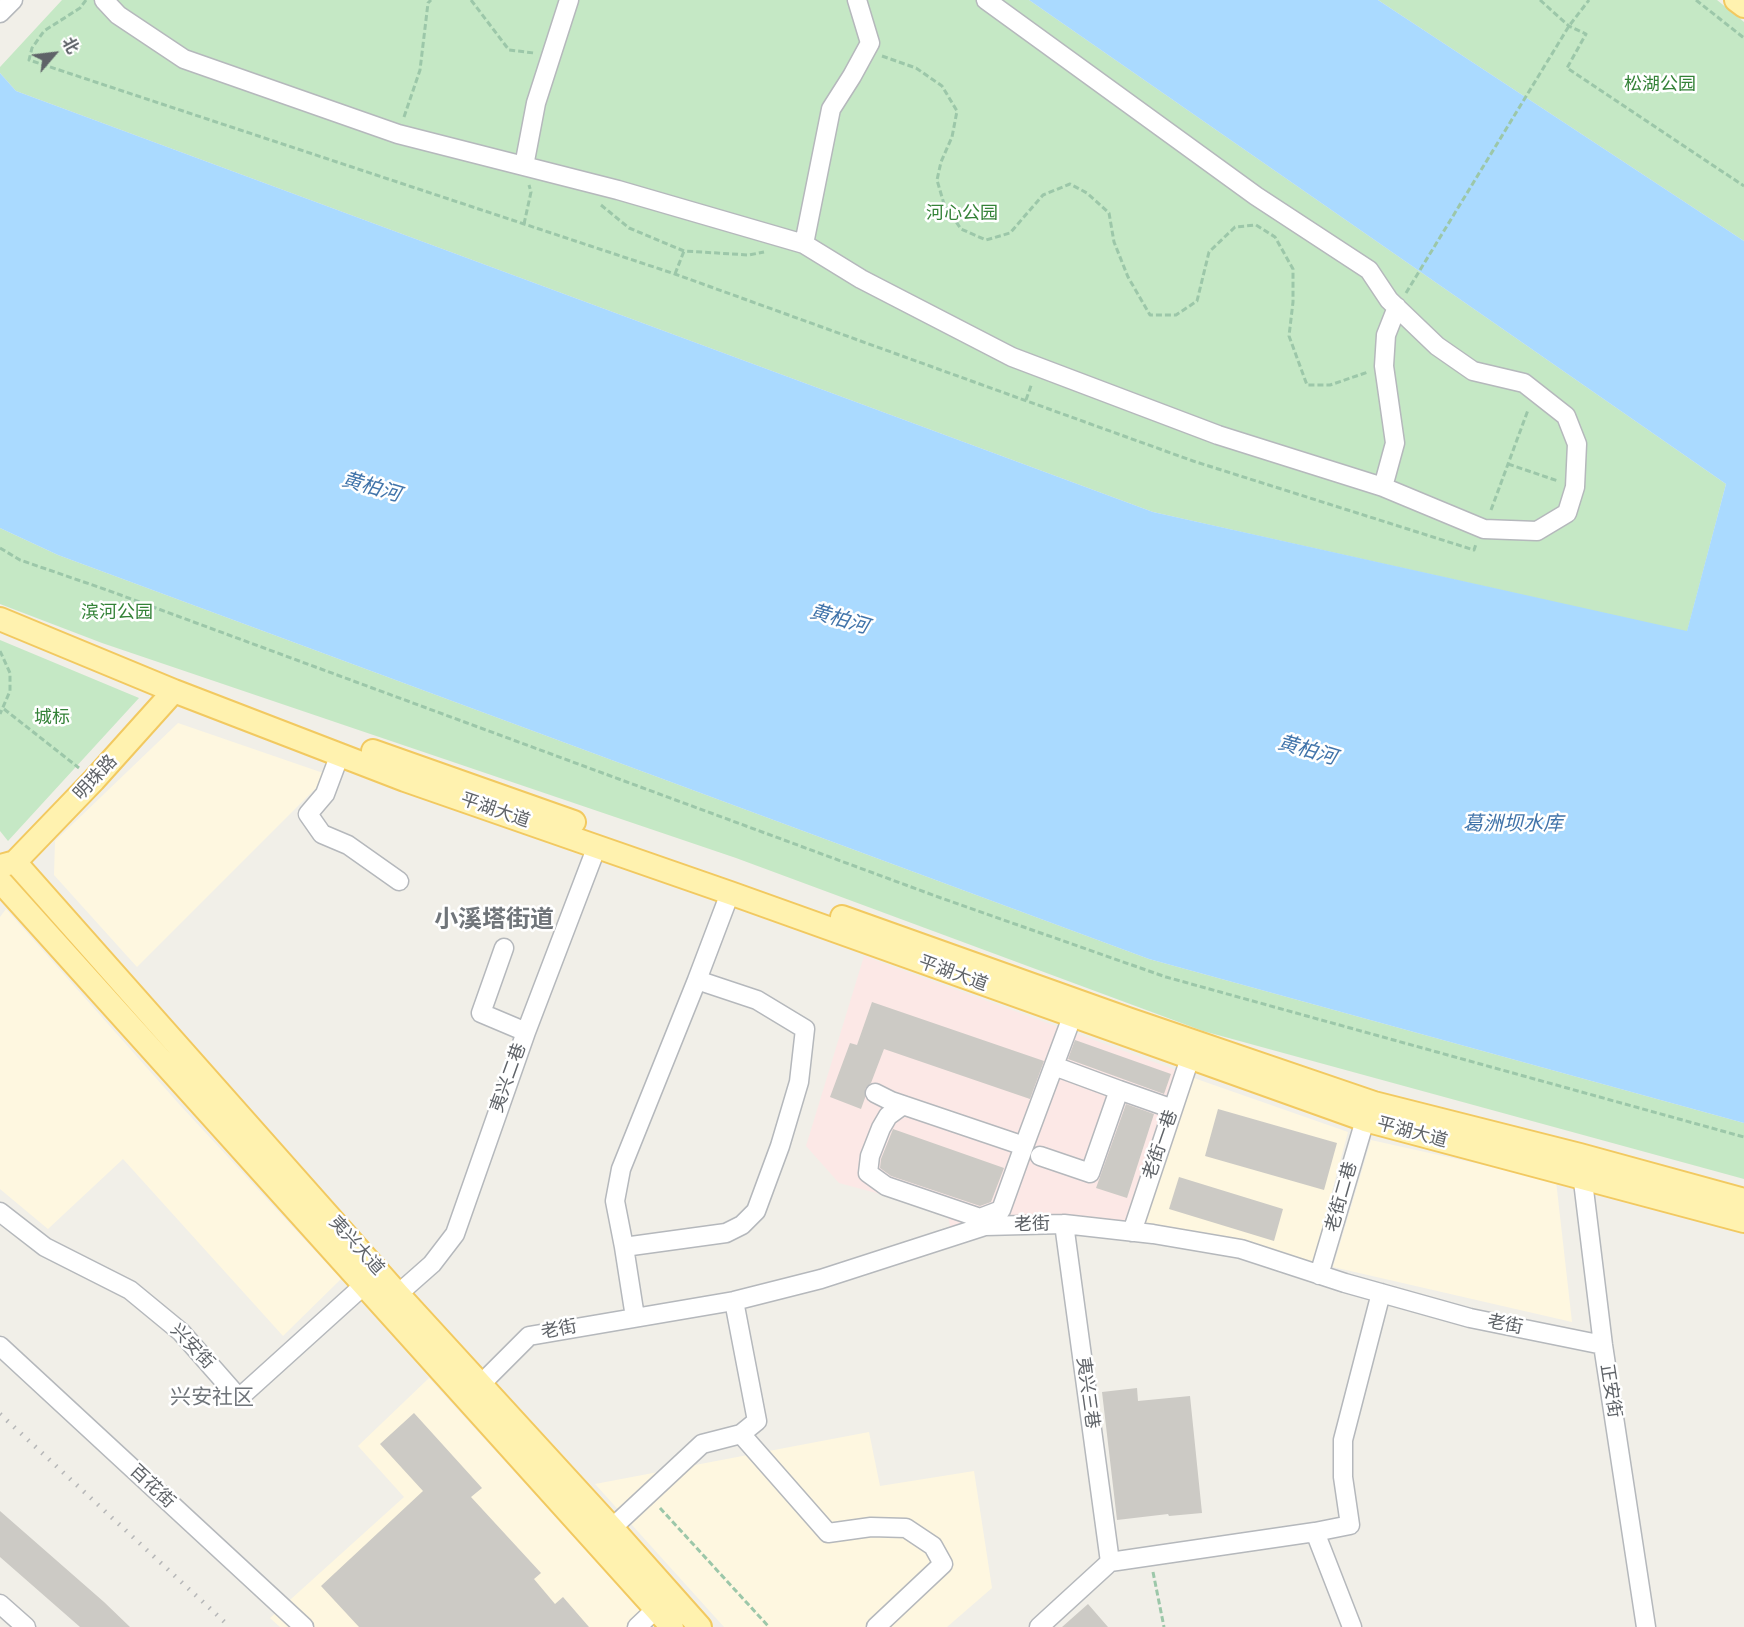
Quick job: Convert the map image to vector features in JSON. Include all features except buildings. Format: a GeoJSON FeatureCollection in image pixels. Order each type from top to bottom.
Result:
{"type":"FeatureCollection","features":[{"type":"Feature","properties":{"kind":"main road"},"geometry":{"type":"LineString","coordinates":[[1736,0],[1744,6]]}},
{"type":"Feature","properties":{"kind":"main road","name":"平湖大道"},"geometry":{"type":"LineString","coordinates":[[0,619],[174,691],[405,780],[597,846],[1365,1120],[1744,1221]]}},
{"type":"Feature","properties":{"kind":"main road","name":"平湖大道"},"geometry":{"type":"LineString","coordinates":[[174,691],[216,697],[1128,1019],[1374,1102],[1744,1200]]}},
{"type":"Feature","properties":{"kind":"main road","name":"明珠路"},"geometry":{"type":"LineString","coordinates":[[3,890],[8,864],[94,780],[174,691]]}},
{"type":"Feature","properties":{"kind":"main road","name":"夷兴大道"},"geometry":{"type":"LineString","coordinates":[[8,864],[700,1627]]}},
{"type":"Feature","properties":{"kind":"main road","name":"夷兴大道"},"geometry":{"type":"LineString","coordinates":[[3,890],[672,1627]]}},
{"type":"Feature","properties":{"kind":"street"},"geometry":{"type":"LineString","coordinates":[[0,13],[13,0]]}},
{"type":"Feature","properties":{"kind":"street"},"geometry":{"type":"LineString","coordinates":[[104,0],[118,15],[184,59],[398,134],[618,190],[804,244],[861,279],[1011,357],[1218,435],[1383,487],[1484,529],[1537,531],[1567,513],[1575,487],[1577,444],[1566,416],[1524,383],[1473,371],[1437,346],[1397,307],[1369,270],[1256,196],[986,0]]}},
{"type":"Feature","properties":{"kind":"street"},"geometry":{"type":"LineString","coordinates":[[524,166],[536,103],[569,0]]}},
{"type":"Feature","properties":{"kind":"street"},"geometry":{"type":"LineString","coordinates":[[804,244],[831,109],[870,43],[857,0]]}},
{"type":"Feature","properties":{"kind":"street"},"geometry":{"type":"LineString","coordinates":[[1383,487],[1395,443],[1384,366],[1386,335],[1397,307]]}},
{"type":"Feature","properties":{"kind":"street"},"geometry":{"type":"LineString","coordinates":[[340,754],[325,794],[308,814],[322,834],[348,845],[399,881]]}},
{"type":"Feature","properties":{"kind":"street","name":"夷兴二巷"},"geometry":{"type":"LineString","coordinates":[[398,1294],[432,1264],[455,1234],[526,1032],[597,846]]}},
{"type":"Feature","properties":{"kind":"street"},"geometry":{"type":"LineString","coordinates":[[635,1317],[615,1201],[621,1169],[698,980],[730,894]]}},
{"type":"Feature","properties":{"kind":"street"},"geometry":{"type":"LineString","coordinates":[[504,948],[481,1013],[526,1032]]}},
{"type":"Feature","properties":{"kind":"street"},"geometry":{"type":"LineString","coordinates":[[624,1247],[726,1233],[742,1225],[756,1211],[780,1146],[799,1082],[806,1029],[757,1000],[698,980]]}},
{"type":"Feature","properties":{"kind":"street"},"geometry":{"type":"LineString","coordinates":[[903,1105],[888,1116],[881,1128],[870,1156],[868,1173],[886,1186],[980,1218],[1001,1210],[1032,1151],[1054,1066],[1072,1017]]}},
{"type":"Feature","properties":{"kind":"street","name":"老街一巷"},"geometry":{"type":"LineString","coordinates":[[1132,1232],[1190,1058]]}},
{"type":"Feature","properties":{"kind":"street"},"geometry":{"type":"LineString","coordinates":[[1054,1066],[1173,1108]]}},
{"type":"Feature","properties":{"kind":"street"},"geometry":{"type":"LineString","coordinates":[[875,1093],[1090,1173],[1119,1090]]}},
{"type":"Feature","properties":{"kind":"street","name":"老街二巷"},"geometry":{"type":"LineString","coordinates":[[1319,1275],[1365,1120]]}},
{"type":"Feature","properties":{"kind":"street","name":"正安街"},"geometry":{"type":"LineString","coordinates":[[1580,1155],[1603,1345],[1646,1627]]}},
{"type":"Feature","properties":{"kind":"street","name":"兴安街"},"geometry":{"type":"LineString","coordinates":[[0,1212],[45,1247],[130,1290],[181,1332],[240,1398],[363,1286]]}},
{"type":"Feature","properties":{"kind":"street","name":"老街"},"geometry":{"type":"LineString","coordinates":[[480,1384],[529,1336],[734,1301],[821,1279],[985,1226],[1064,1224],[1241,1249],[1319,1275],[1470,1318],[1603,1345]]}},
{"type":"Feature","properties":{"kind":"street","name":"夷兴三巷"},"geometry":{"type":"LineString","coordinates":[[1064,1224],[1110,1562]]}},
{"type":"Feature","properties":{"kind":"street"},"geometry":{"type":"LineString","coordinates":[[1039,1627],[1110,1562],[1350,1525],[1342,1477],[1343,1440],[1381,1293]]}},
{"type":"Feature","properties":{"kind":"street"},"geometry":{"type":"LineString","coordinates":[[612,1528],[702,1443],[741,1434],[757,1421],[734,1301]]}},
{"type":"Feature","properties":{"kind":"street","name":"百花街"},"geometry":{"type":"LineString","coordinates":[[0,1346],[304,1627]]}},
{"type":"Feature","properties":{"kind":"street"},"geometry":{"type":"LineString","coordinates":[[741,1434],[828,1533],[871,1527],[906,1528],[933,1546],[943,1564],[876,1627]]}},
{"type":"Feature","properties":{"kind":"street"},"geometry":{"type":"LineString","coordinates":[[1315,1532],[1352,1627]]}},
{"type":"Feature","properties":{"kind":"street"},"geometry":{"type":"LineString","coordinates":[[0,1604],[26,1627]]}},
{"type":"Feature","properties":{"kind":"street"},"geometry":{"type":"LineString","coordinates":[[637,1627],[656,1609]]}},
{"type":"Feature","properties":{"kind":"path"},"geometry":{"type":"LineString","coordinates":[[86,0],[80,8],[44,31],[32,48],[28,60],[675,274],[1193,461],[1474,550],[1535,392]]}},
{"type":"Feature","properties":{"kind":"path"},"geometry":{"type":"LineString","coordinates":[[398,134],[420,70],[428,3],[431,0]]}},
{"type":"Feature","properties":{"kind":"path"},"geometry":{"type":"LineString","coordinates":[[471,0],[509,50],[551,55]]}},
{"type":"Feature","properties":{"kind":"path"},"geometry":{"type":"LineString","coordinates":[[1540,0],[1569,26],[1586,34],[1567,68],[1744,186]]}},
{"type":"Feature","properties":{"kind":"path"},"geometry":{"type":"LineString","coordinates":[[1397,307],[1569,26],[1589,0]]}},
{"type":"Feature","properties":{"kind":"path"},"geometry":{"type":"LineString","coordinates":[[1696,0],[1744,38]]}},
{"type":"Feature","properties":{"kind":"path"},"geometry":{"type":"LineString","coordinates":[[866,51],[916,68],[942,86],[957,111],[952,137],[937,180],[944,204],[961,229],[986,240],[1010,232],[1043,195],[1070,184],[1087,193],[1109,213],[1114,242],[1128,277],[1150,315],[1176,315],[1197,301],[1209,252],[1236,226],[1256,225],[1275,237],[1293,269],[1293,302],[1289,336],[1307,386],[1330,385],[1384,366]]}},
{"type":"Feature","properties":{"kind":"path"},"geometry":{"type":"LineString","coordinates":[[524,166],[531,192],[524,224]]}},
{"type":"Feature","properties":{"kind":"path"},"geometry":{"type":"LineString","coordinates":[[601,206],[629,228],[684,251],[749,255],[771,250]]}},
{"type":"Feature","properties":{"kind":"path"},"geometry":{"type":"LineString","coordinates":[[675,274],[684,251]]}},
{"type":"Feature","properties":{"kind":"path"},"geometry":{"type":"LineString","coordinates":[[1508,464],[1575,487]]}},
{"type":"Feature","properties":{"kind":"path"},"geometry":{"type":"LineString","coordinates":[[0,548],[20,560],[107,590],[941,898],[1166,977],[1744,1137]]}},
{"type":"Feature","properties":{"kind":"path"},"geometry":{"type":"LineString","coordinates":[[0,651],[10,673],[10,692],[0,714]]}},
{"type":"Feature","properties":{"kind":"path"},"geometry":{"type":"LineString","coordinates":[[4,709],[94,780]]}},
{"type":"Feature","properties":{"kind":"path"},"geometry":{"type":"LineString","coordinates":[[646,1494],[769,1627]]}},
{"type":"Feature","properties":{"kind":"path"},"geometry":{"type":"LineString","coordinates":[[1150,1556],[1164,1627]]}},
{"type":"Feature","properties":{"kind":"shaded area"},"geometry":{"type":"Polygon","coordinates":[[[178,723],[329,775],[137,967],[54,875],[55,841],[178,723]]]}},
{"type":"Feature","properties":{"kind":"shaded area"},"geometry":{"type":"Polygon","coordinates":[[[6,909],[179,1104],[341,1279],[283,1336],[123,1159],[48,1229],[0,1189],[0,917],[6,909]]]}},
{"type":"Feature","properties":{"kind":"shaded area"},"geometry":{"type":"Polygon","coordinates":[[[864,956],[1176,1070],[1127,1222],[1061,1217],[951,1230],[947,1212],[839,1183],[806,1146],[864,956]]]}},
{"type":"Feature","properties":{"kind":"shaded area"},"geometry":{"type":"Polygon","coordinates":[[[1191,1077],[1348,1132],[1313,1262],[1142,1225],[1191,1077]]]}},
{"type":"Feature","properties":{"kind":"shaded area"},"geometry":{"type":"Polygon","coordinates":[[[1371,1140],[1556,1181],[1572,1322],[1333,1267],[1371,1140]]]}},
{"type":"Feature","properties":{"kind":"shaded area"},"geometry":{"type":"Polygon","coordinates":[[[429,1378],[642,1612],[626,1627],[280,1627],[270,1618],[404,1497],[358,1446],[429,1378]]]}},
{"type":"Feature","properties":{"kind":"shaded area"},"geometry":{"type":"Polygon","coordinates":[[[869,1432],[880,1486],[974,1471],[992,1588],[947,1627],[724,1627],[595,1484],[869,1432]]]}},
{"type":"Feature","properties":{"kind":"green space","name":"河心公园"},"geometry":{"type":"Polygon","coordinates":[[[62,0],[1029,0],[1726,484],[1687,632],[1153,512],[16,91],[0,73],[0,67],[62,0]]]}},
{"type":"Feature","properties":{"kind":"green space","name":"松湖公园"},"geometry":{"type":"Polygon","coordinates":[[[1378,0],[1717,0],[1744,22],[1744,241],[1378,0]]]}},
{"type":"Feature","properties":{"kind":"green space","name":"滨河公园"},"geometry":{"type":"Polygon","coordinates":[[[0,528],[58,555],[1149,959],[1744,1123],[1744,1179],[1203,1031],[736,858],[102,643],[0,604],[0,528]]]}},
{"type":"Feature","properties":{"kind":"green space","name":"城标"},"geometry":{"type":"Polygon","coordinates":[[[0,640],[139,698],[8,841],[0,831],[0,640]]]}},
{"type":"Feature","properties":{"kind":"water","name":"葛洲坝水库"},"geometry":{"type":"Polygon","coordinates":[[[1029,0],[1378,0],[1744,241],[1744,1123],[1149,959],[58,555],[0,528],[0,73],[16,91],[1153,512],[1687,631],[1726,484],[1029,0]]]}},
{"type":"Feature","properties":{"kind":"railway"},"geometry":{"type":"LineString","coordinates":[[0,1414],[230,1627]]}},
{"type":"Feature","properties":{"kind":"district","name":"小溪塔街道"},"geometry":{"type":"Point","coordinates":[494,921]}},
{"type":"Feature","properties":{"kind":"district","name":"兴安社区"},"geometry":{"type":"Point","coordinates":[212,1398]}},
{"type":"Feature","properties":{"kind":"water label","name":"黄柏河"},"geometry":{"type":"Point","coordinates":[371,488]}},
{"type":"Feature","properties":{"kind":"water label","name":"黄柏河"},"geometry":{"type":"Point","coordinates":[839,620]}},
{"type":"Feature","properties":{"kind":"water label","name":"黄柏河"},"geometry":{"type":"Point","coordinates":[1307,751]}}]}
